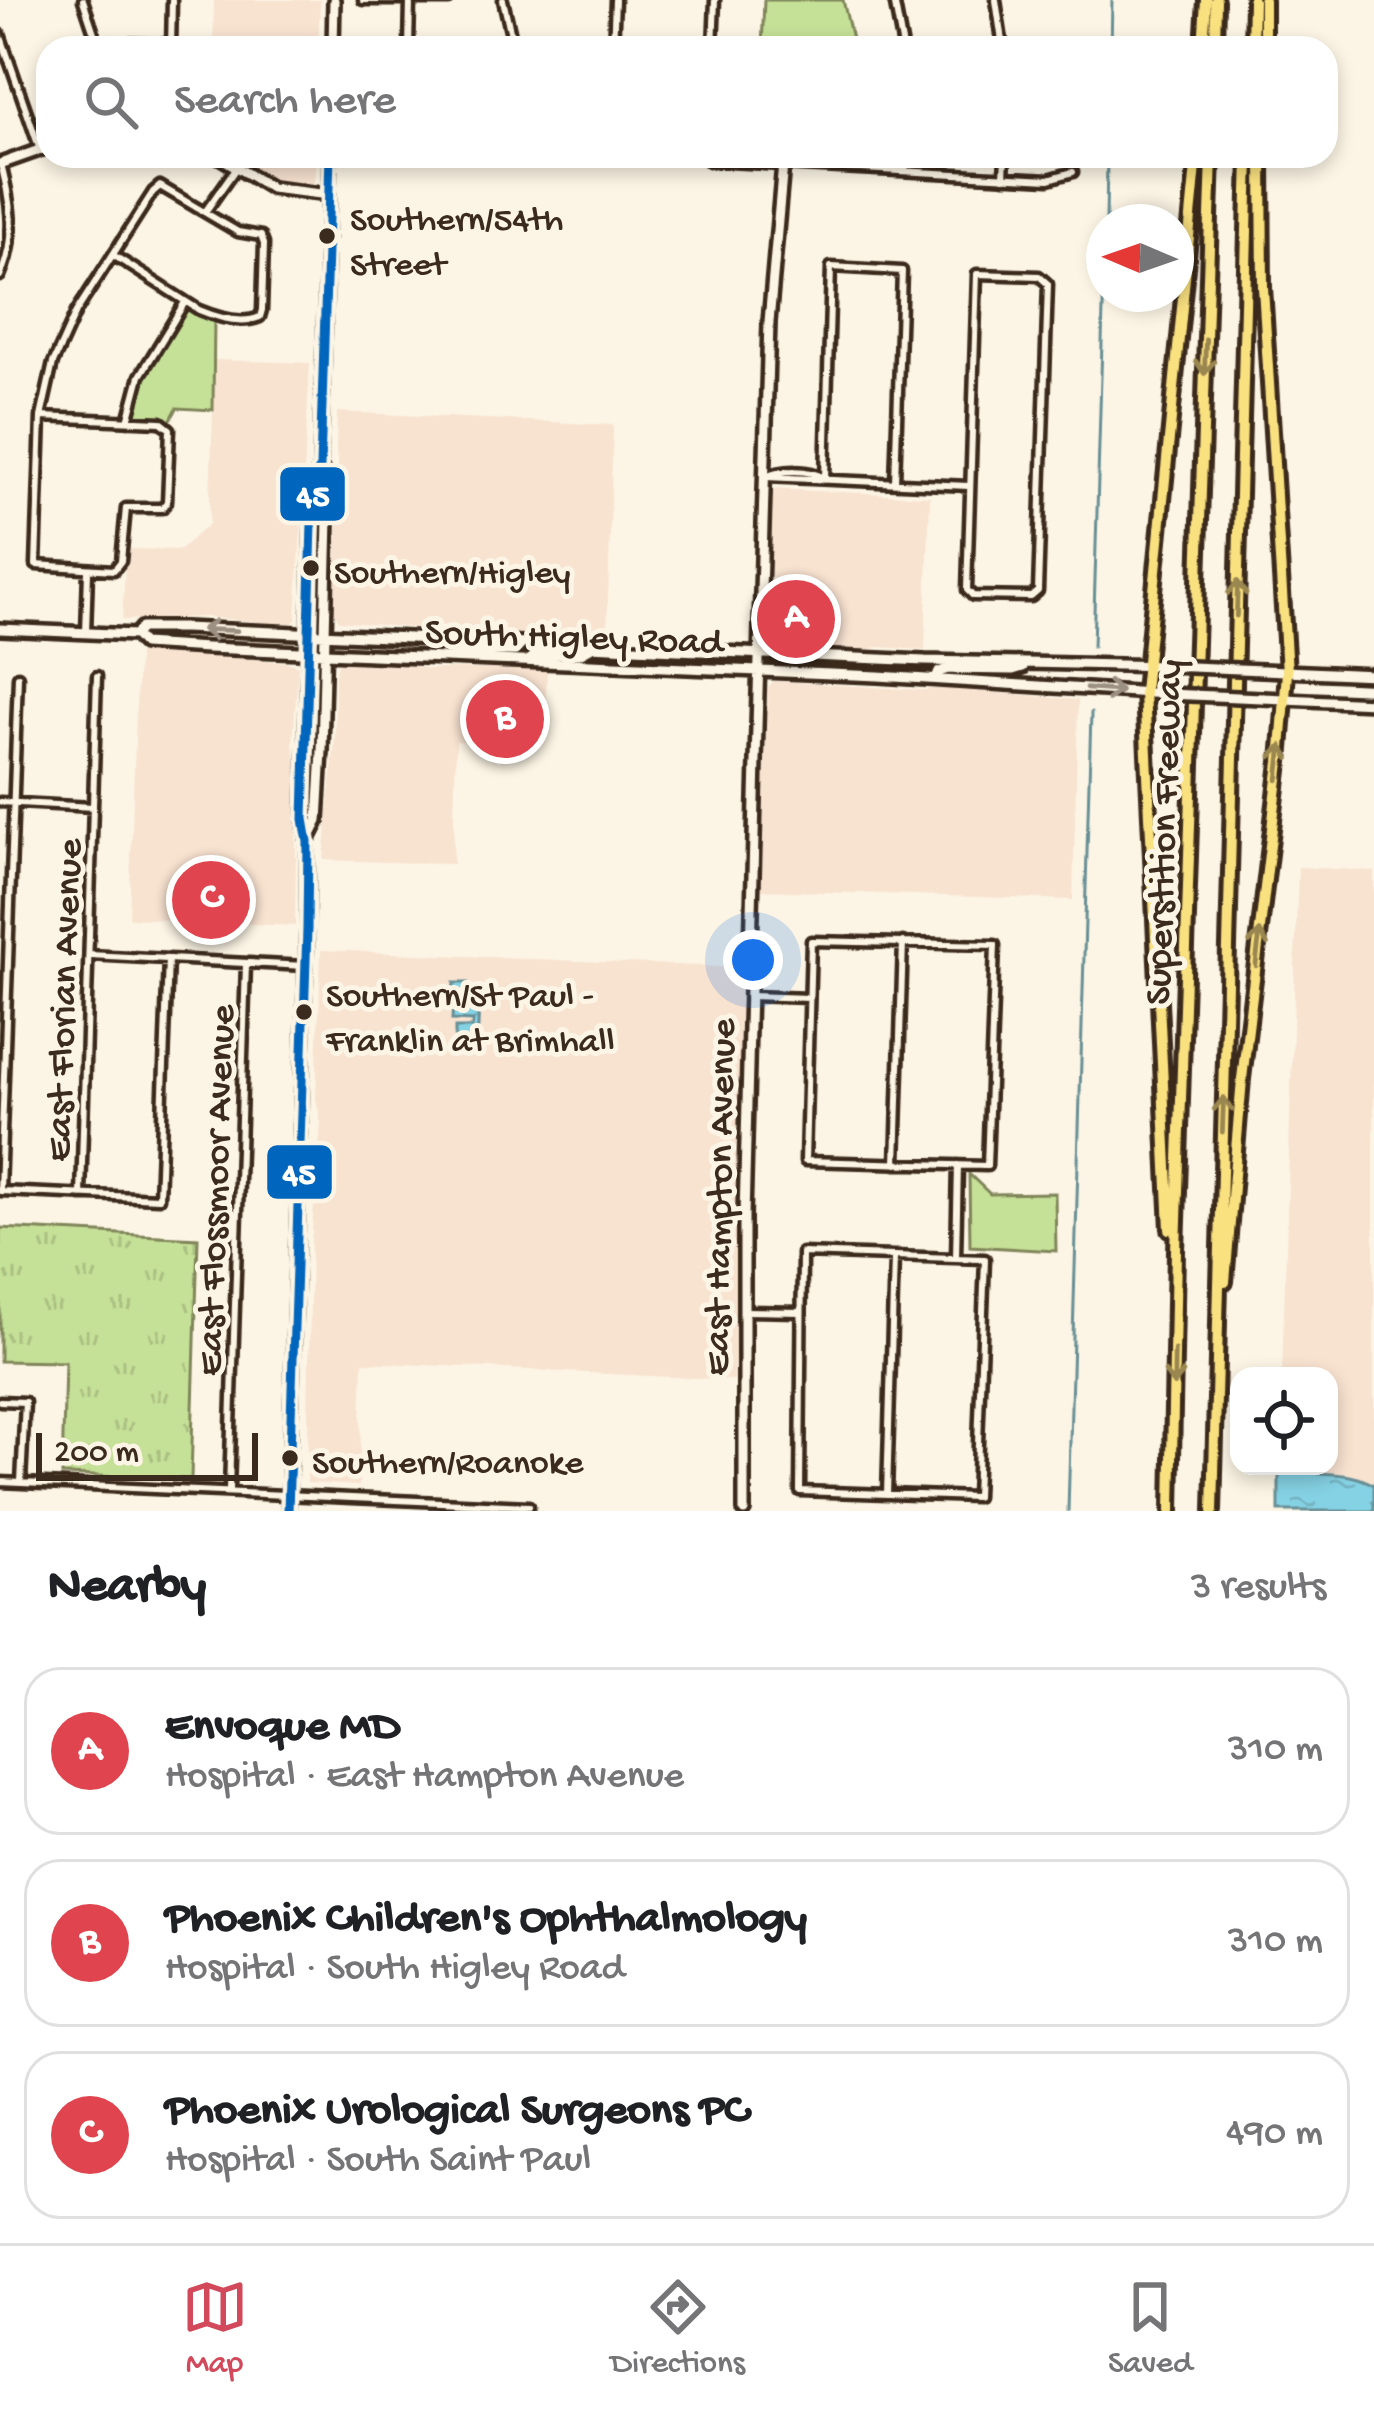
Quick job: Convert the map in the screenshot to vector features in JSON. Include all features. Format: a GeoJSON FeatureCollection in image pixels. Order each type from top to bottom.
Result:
{"type":"FeatureCollection","features":[{"type":"Feature","properties":{"kind":"highway"},"geometry":{"type":"LineString","coordinates":[[1203,36],[1205,0]]}},
{"type":"Feature","properties":{"kind":"highway"},"geometry":{"type":"LineString","coordinates":[[1215,36],[1216,0]]}},
{"type":"Feature","properties":{"kind":"highway"},"geometry":{"type":"LineString","coordinates":[[1252,36],[1253,0]]}},
{"type":"Feature","properties":{"kind":"highway"},"geometry":{"type":"LineString","coordinates":[[1264,0],[1264,36]]}},
{"type":"Feature","properties":{"kind":"highway"},"geometry":{"type":"LineString","coordinates":[[1176,1251],[1170,1234],[1144,692],[1196,168]]}},
{"type":"Feature","properties":{"kind":"highway","name":"Superstition Freeway"},"geometry":{"type":"LineString","coordinates":[[1171,1511],[1212,168]]}},
{"type":"Feature","properties":{"kind":"highway","name":"Superstition Freeway"},"geometry":{"type":"LineString","coordinates":[[1213,1511],[1249,168]]}},
{"type":"Feature","properties":{"kind":"highway"},"geometry":{"type":"LineString","coordinates":[[1216,1399],[1242,1079],[1287,672],[1263,286],[1262,168]]}},
{"type":"Feature","properties":{"kind":"main road"},"geometry":{"type":"LineString","coordinates":[[333,36],[334,0]]}},
{"type":"Feature","properties":{"kind":"main road"},"geometry":{"type":"LineString","coordinates":[[1,164],[36,151]]}},
{"type":"Feature","properties":{"kind":"main road"},"geometry":{"type":"LineString","coordinates":[[288,1511],[306,966],[307,634],[313,485],[320,467],[330,168]]}},
{"type":"Feature","properties":{"kind":"main road","name":"East Hampton Avenue"},"geometry":{"type":"LineString","coordinates":[[744,1511],[742,1311],[759,671],[770,322],[783,168]]}},
{"type":"Feature","properties":{"kind":"main road"},"geometry":{"type":"LineString","coordinates":[[236,169],[271,188],[329,195]]}},
{"type":"Feature","properties":{"kind":"main road"},"geometry":{"type":"LineString","coordinates":[[308,842],[318,821],[326,634],[328,480],[320,467]]}},
{"type":"Feature","properties":{"kind":"main road","name":"South Higley Road"},"geometry":{"type":"LineString","coordinates":[[135,635],[141,628],[1374,675]]}},
{"type":"Feature","properties":{"kind":"main road","name":"South Higley Road"},"geometry":{"type":"LineString","coordinates":[[0,629],[135,635],[143,644],[1374,703]]}},
{"type":"Feature","properties":{"kind":"main road"},"geometry":{"type":"LineString","coordinates":[[449,658],[468,651],[515,651],[522,644]]}},
{"type":"Feature","properties":{"kind":"main road"},"geometry":{"type":"LineString","coordinates":[[528,661],[536,653],[579,655],[592,647]]}},
{"type":"Feature","properties":{"kind":"main road"},"geometry":{"type":"LineString","coordinates":[[936,679],[948,669],[1012,670],[1034,663]]}},
{"type":"Feature","properties":{"kind":"street"},"geometry":{"type":"LineString","coordinates":[[83,0],[95,36]]}},
{"type":"Feature","properties":{"kind":"street"},"geometry":{"type":"LineString","coordinates":[[171,36],[172,0]]}},
{"type":"Feature","properties":{"kind":"street"},"geometry":{"type":"LineString","coordinates":[[363,0],[449,0]]}},
{"type":"Feature","properties":{"kind":"street"},"geometry":{"type":"LineString","coordinates":[[503,0],[511,36]]}},
{"type":"Feature","properties":{"kind":"street"},"geometry":{"type":"LineString","coordinates":[[614,36],[615,0]]}},
{"type":"Feature","properties":{"kind":"street"},"geometry":{"type":"LineString","coordinates":[[714,36],[715,0]]}},
{"type":"Feature","properties":{"kind":"street"},"geometry":{"type":"LineString","coordinates":[[894,0],[901,36]]}},
{"type":"Feature","properties":{"kind":"street"},"geometry":{"type":"LineString","coordinates":[[996,0],[1001,36]]}},
{"type":"Feature","properties":{"kind":"street"},"geometry":{"type":"LineString","coordinates":[[409,36],[410,1]]}},
{"type":"Feature","properties":{"kind":"street"},"geometry":{"type":"LineString","coordinates":[[0,34],[36,127]]}},
{"type":"Feature","properties":{"kind":"street"},"geometry":{"type":"LineString","coordinates":[[0,276],[13,220],[1,164]]}},
{"type":"Feature","properties":{"kind":"street"},"geometry":{"type":"LineString","coordinates":[[853,168],[1049,179],[1073,172]]}},
{"type":"Feature","properties":{"kind":"street"},"geometry":{"type":"LineString","coordinates":[[1004,168],[1004,176]]}},
{"type":"Feature","properties":{"kind":"street"},"geometry":{"type":"LineString","coordinates":[[205,212],[236,169]]}},
{"type":"Feature","properties":{"kind":"street"},"geometry":{"type":"LineString","coordinates":[[41,417],[168,425],[167,502],[162,508],[126,508],[117,567],[88,570],[36,565],[41,417],[62,339],[113,255],[160,186],[238,232],[261,236],[264,244],[260,317],[252,321],[214,317],[113,255]]}},
{"type":"Feature","properties":{"kind":"street"},"geometry":{"type":"LineString","coordinates":[[825,478],[831,267],[902,271],[895,482]]}},
{"type":"Feature","properties":{"kind":"street"},"geometry":{"type":"LineString","coordinates":[[977,274],[1045,278],[1036,595],[969,595],[970,486],[977,274]]}},
{"type":"Feature","properties":{"kind":"street"},"geometry":{"type":"LineString","coordinates":[[128,421],[140,376],[185,302]]}},
{"type":"Feature","properties":{"kind":"street"},"geometry":{"type":"LineString","coordinates":[[766,477],[815,473],[825,478],[970,486]]}},
{"type":"Feature","properties":{"kind":"street"},"geometry":{"type":"LineString","coordinates":[[86,633],[88,570]]}},
{"type":"Feature","properties":{"kind":"street"},"geometry":{"type":"LineString","coordinates":[[18,676],[0,1191],[159,1198],[168,959]]}},
{"type":"Feature","properties":{"kind":"street","name":"East Florian Avenue"},"geometry":{"type":"LineString","coordinates":[[81,1195],[97,676]]}},
{"type":"Feature","properties":{"kind":"street"},"geometry":{"type":"LineString","coordinates":[[0,802],[93,807]]}},
{"type":"Feature","properties":{"kind":"street"},"geometry":{"type":"LineString","coordinates":[[811,941],[903,942],[995,945],[988,1166],[805,1161],[811,941]]}},
{"type":"Feature","properties":{"kind":"street"},"geometry":{"type":"LineString","coordinates":[[896,1164],[903,942]]}},
{"type":"Feature","properties":{"kind":"street"},"geometry":{"type":"LineString","coordinates":[[88,955],[306,966]]}},
{"type":"Feature","properties":{"kind":"street","name":"East Flossmoor Avenue"},"geometry":{"type":"LineString","coordinates":[[229,1490],[247,964]]}},
{"type":"Feature","properties":{"kind":"street"},"geometry":{"type":"LineString","coordinates":[[750,996],[809,998]]}},
{"type":"Feature","properties":{"kind":"street"},"geometry":{"type":"LineString","coordinates":[[956,1258],[958,1165]]}},
{"type":"Feature","properties":{"kind":"street"},"geometry":{"type":"LineString","coordinates":[[802,1253],[894,1256],[985,1259],[976,1497],[800,1491],[802,1253]]}},
{"type":"Feature","properties":{"kind":"street"},"geometry":{"type":"LineString","coordinates":[[887,1494],[894,1256]]}},
{"type":"Feature","properties":{"kind":"street"},"geometry":{"type":"LineString","coordinates":[[742,1311],[800,1312]]}},
{"type":"Feature","properties":{"kind":"street"},"geometry":{"type":"LineString","coordinates":[[0,1401],[25,1402],[21,1482]]}},
{"type":"Feature","properties":{"kind":"street"},"geometry":{"type":"LineString","coordinates":[[0,1482],[529,1506]]}},
{"type":"Feature","properties":{"kind":"street"},"geometry":{"type":"LineString","coordinates":[[919,1511],[920,1496]]}},
{"type":"Feature","properties":{"kind":"shaded area"},"geometry":{"type":"Polygon","coordinates":[[[214,0],[320,0],[318,36],[213,36],[214,0]]]}},
{"type":"Feature","properties":{"kind":"shaded area"},"geometry":{"type":"Polygon","coordinates":[[[248,168],[315,168],[314,183],[306,188],[264,178],[248,168]]]}},
{"type":"Feature","properties":{"kind":"shaded area"},"geometry":{"type":"Polygon","coordinates":[[[215,360],[310,363],[296,620],[289,625],[206,617],[122,620],[126,549],[180,550],[209,524],[215,360]]]}},
{"type":"Feature","properties":{"kind":"shaded area"},"geometry":{"type":"Polygon","coordinates":[[[337,412],[613,425],[607,636],[509,635],[430,624],[411,628],[339,621],[334,612],[340,480],[337,412]]]}},
{"type":"Feature","properties":{"kind":"shaded area"},"geometry":{"type":"Polygon","coordinates":[[[771,489],[930,496],[925,650],[878,647],[856,651],[771,644],[771,489]]]}},
{"type":"Feature","properties":{"kind":"shaded area"},"geometry":{"type":"Polygon","coordinates":[[[138,651],[298,666],[293,743],[297,768],[295,926],[129,918],[138,651]]]}},
{"type":"Feature","properties":{"kind":"shaded area"},"geometry":{"type":"Polygon","coordinates":[[[346,660],[427,669],[547,669],[544,745],[456,741],[453,864],[324,860],[335,738],[335,675],[338,664],[346,660]]]}},
{"type":"Feature","properties":{"kind":"shaded area"},"geometry":{"type":"Polygon","coordinates":[[[774,681],[948,688],[1078,700],[1073,900],[760,890],[768,687],[774,681]]]}},
{"type":"Feature","properties":{"kind":"shaded area"},"geometry":{"type":"Polygon","coordinates":[[[1298,867],[1374,871],[1374,1511],[1279,1511],[1279,1475],[1338,1475],[1338,1367],[1282,1367],[1298,867]]]}},
{"type":"Feature","properties":{"kind":"shaded area"},"geometry":{"type":"Polygon","coordinates":[[[321,950],[745,968],[734,1380],[363,1362],[359,1486],[307,1483],[311,1242],[321,1123],[316,1099],[321,950]]]}},
{"type":"Feature","properties":{"kind":"green space"},"geometry":{"type":"Polygon","coordinates":[[[764,0],[843,0],[851,36],[762,36],[764,0]]]}},
{"type":"Feature","properties":{"kind":"green space"},"geometry":{"type":"Polygon","coordinates":[[[185,302],[214,317],[213,410],[177,408],[168,425],[128,421],[140,376],[185,302]]]}},
{"type":"Feature","properties":{"kind":"green space"},"geometry":{"type":"Polygon","coordinates":[[[969,1174],[990,1194],[1055,1193],[1056,1251],[970,1246],[969,1174]]]}},
{"type":"Feature","properties":{"kind":"green space"},"geometry":{"type":"Polygon","coordinates":[[[0,1228],[198,1238],[191,1479],[62,1475],[65,1362],[0,1361],[0,1228]]]}},
{"type":"Feature","properties":{"kind":"water"},"geometry":{"type":"Polygon","coordinates":[[[454,983],[467,983],[467,998],[479,999],[477,1052],[463,1050],[455,1041],[455,1028],[472,1028],[473,1021],[452,1020],[454,983]]]}},
{"type":"Feature","properties":{"kind":"water"},"geometry":{"type":"Polygon","coordinates":[[[1279,1475],[1350,1476],[1374,1485],[1374,1511],[1279,1511],[1279,1475]]]}},
{"type":"Feature","properties":{"kind":"waterway"},"geometry":{"type":"LineString","coordinates":[[1111,36],[1112,0]]}},
{"type":"Feature","properties":{"kind":"waterway"},"geometry":{"type":"LineString","coordinates":[[1106,204],[1107,168]]}},
{"type":"Feature","properties":{"kind":"waterway"},"geometry":{"type":"LineString","coordinates":[[1093,647],[1103,312]]}},
{"type":"Feature","properties":{"kind":"waterway"},"geometry":{"type":"LineString","coordinates":[[1068,1511],[1091,713]]}},
{"type":"Feature","properties":{"kind":"transit line","name":"45"},"geometry":{"type":"LineString","coordinates":[[288,1511],[307,929],[304,819],[313,485],[320,467],[330,168]]}},
{"type":"Feature","properties":{"kind":"place","name":"Southern/54th Street"},"geometry":{"type":"Point","coordinates":[327,236]}},
{"type":"Feature","properties":{"kind":"place","name":"Southern/Higley"},"geometry":{"type":"Point","coordinates":[311,568]}},
{"type":"Feature","properties":{"kind":"place","name":"Envoque MD"},"geometry":{"type":"Point","coordinates":[796,619]}},
{"type":"Feature","properties":{"kind":"place","name":"Phoenix Children's Ophthalmology"},"geometry":{"type":"Point","coordinates":[505,719]}},
{"type":"Feature","properties":{"kind":"place","name":"Phoenix Urological Surgeons PC"},"geometry":{"type":"Point","coordinates":[211,900]}},
{"type":"Feature","properties":{"kind":"place","name":"Southern/St Paul - Franklin at Brimhall"},"geometry":{"type":"Point","coordinates":[304,1012]}},
{"type":"Feature","properties":{"kind":"place","name":"Southern/Roanoke"},"geometry":{"type":"Point","coordinates":[290,1458]}}]}
